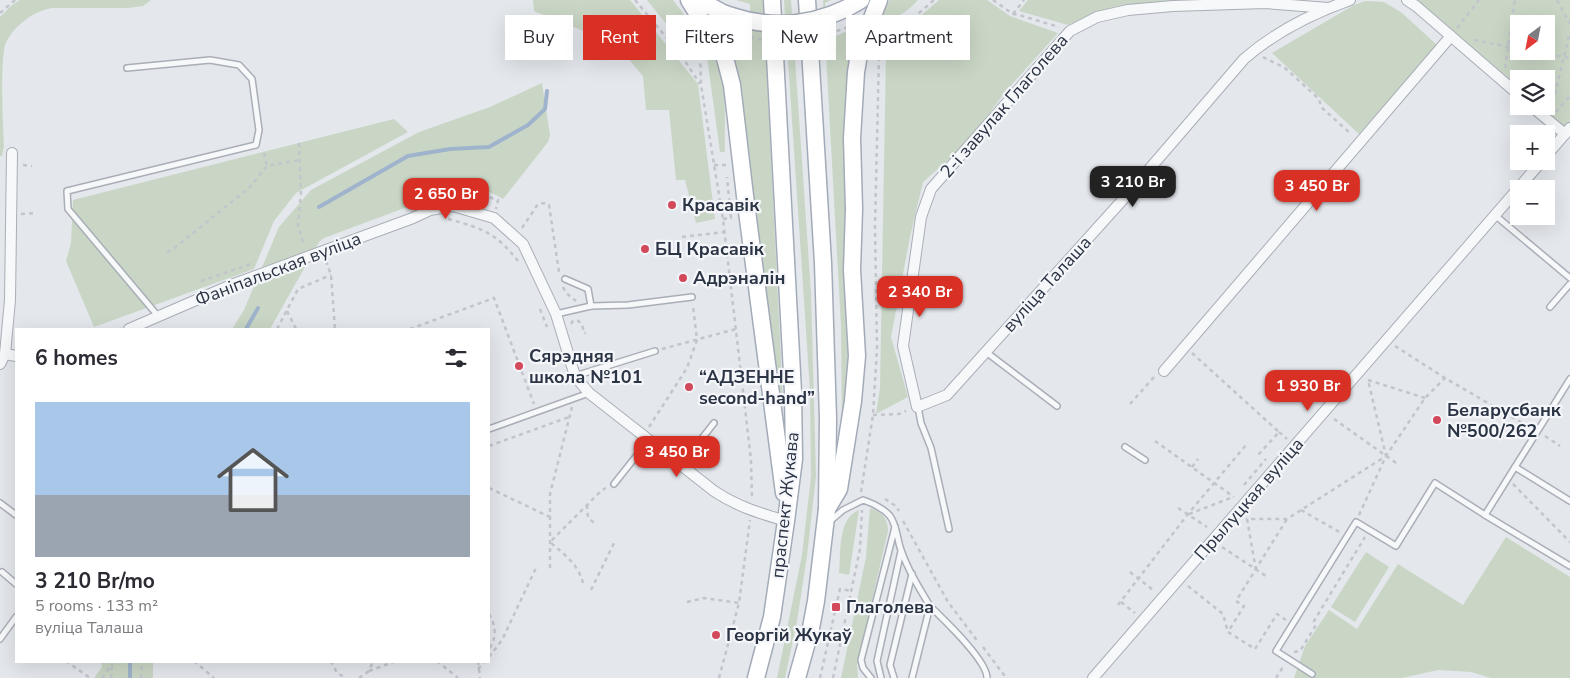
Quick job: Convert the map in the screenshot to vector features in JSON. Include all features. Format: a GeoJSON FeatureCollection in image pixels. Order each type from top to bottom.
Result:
{"type":"FeatureCollection","features":[{"type":"Feature","properties":{"kind":"main road"},"geometry":{"type":"LineString","coordinates":[[689,0],[725,58],[732,85],[775,435],[787,517]]}},
{"type":"Feature","properties":{"kind":"main road"},"geometry":{"type":"LineString","coordinates":[[699,0],[724,14],[747,21],[772,25],[796,24],[822,18],[854,4]]}},
{"type":"Feature","properties":{"kind":"main road","name":"праспект Жукава"},"geometry":{"type":"LineString","coordinates":[[756,678],[772,617],[794,459],[793,392],[772,0]]}},
{"type":"Feature","properties":{"kind":"main road","name":"праспект Жукава"},"geometry":{"type":"LineString","coordinates":[[797,678],[811,628],[816,601],[827,509],[828,418],[823,263],[807,0]]}},
{"type":"Feature","properties":{"kind":"main road"},"geometry":{"type":"LineString","coordinates":[[827,509],[838,489],[853,401],[857,356],[852,270],[854,209],[852,138],[856,72],[860,49],[879,0]]}},
{"type":"Feature","properties":{"kind":"street","name":"вуліца Талаша"},"geometry":{"type":"LineString","coordinates":[[918,407],[947,395],[1127,195],[1244,58],[1262,43],[1328,8],[1350,0]]}},
{"type":"Feature","properties":{"kind":"street","name":"2-і завулак Глаголева"},"geometry":{"type":"LineString","coordinates":[[918,407],[903,346],[921,217],[931,189],[1070,31],[1097,17],[1128,10],[1183,5],[1265,3],[1328,8]]}},
{"type":"Feature","properties":{"kind":"street"},"geometry":{"type":"LineString","coordinates":[[1412,3],[1510,88]]}},
{"type":"Feature","properties":{"kind":"street"},"geometry":{"type":"LineString","coordinates":[[1164,371],[1451,36]]}},
{"type":"Feature","properties":{"kind":"street"},"geometry":{"type":"LineString","coordinates":[[1541,115],[1568,134],[1555,147]]}},
{"type":"Feature","properties":{"kind":"street"},"geometry":{"type":"LineString","coordinates":[[0,364],[5,354],[10,300],[12,153]]}},
{"type":"Feature","properties":{"kind":"street","name":"Прылуцкая вуліца"},"geometry":{"type":"LineString","coordinates":[[1093,678],[1534,170]]}},
{"type":"Feature","properties":{"kind":"street"},"geometry":{"type":"LineString","coordinates":[[0,198],[12,198]]}},
{"type":"Feature","properties":{"kind":"street","name":"Фаніпальская вуліца"},"geometry":{"type":"LineString","coordinates":[[131,328],[231,284],[413,218],[430,210],[453,206],[494,218],[522,244],[556,314],[575,376],[589,393],[720,495],[752,511],[787,517]]}},
{"type":"Feature","properties":{"kind":"street"},"geometry":{"type":"LineString","coordinates":[[5,354],[15,356]]}},
{"type":"Feature","properties":{"kind":"lane"},"geometry":{"type":"LineString","coordinates":[[127,68],[210,60],[239,65],[252,80],[259,130],[256,145],[68,190],[68,209],[158,316]]}},
{"type":"Feature","properties":{"kind":"lane"},"geometry":{"type":"LineString","coordinates":[[1496,216],[1570,278]]}},
{"type":"Feature","properties":{"kind":"lane"},"geometry":{"type":"LineString","coordinates":[[563,279],[588,289],[591,306]]}},
{"type":"Feature","properties":{"kind":"lane"},"geometry":{"type":"LineString","coordinates":[[1550,307],[1570,284]]}},
{"type":"Feature","properties":{"kind":"lane"},"geometry":{"type":"LineString","coordinates":[[556,314],[591,306],[628,305],[692,297]]}},
{"type":"Feature","properties":{"kind":"lane"},"geometry":{"type":"LineString","coordinates":[[575,376],[655,351]]}},
{"type":"Feature","properties":{"kind":"lane"},"geometry":{"type":"LineString","coordinates":[[986,352],[1057,406]]}},
{"type":"Feature","properties":{"kind":"lane"},"geometry":{"type":"LineString","coordinates":[[1485,515],[1570,379]]}},
{"type":"Feature","properties":{"kind":"lane"},"geometry":{"type":"LineString","coordinates":[[490,429],[589,393]]}},
{"type":"Feature","properties":{"kind":"lane"},"geometry":{"type":"LineString","coordinates":[[918,407],[920,423],[932,448],[949,530]]}},
{"type":"Feature","properties":{"kind":"lane"},"geometry":{"type":"LineString","coordinates":[[681,465],[714,423]]}},
{"type":"Feature","properties":{"kind":"lane"},"geometry":{"type":"LineString","coordinates":[[614,484],[649,440]]}},
{"type":"Feature","properties":{"kind":"lane"},"geometry":{"type":"LineString","coordinates":[[1125,447],[1145,460]]}},
{"type":"Feature","properties":{"kind":"lane"},"geometry":{"type":"LineString","coordinates":[[1515,467],[1570,501]]}},
{"type":"Feature","properties":{"kind":"lane"},"geometry":{"type":"LineString","coordinates":[[1312,674],[1276,651],[1356,522],[1396,546],[1435,483],[1570,566]]}},
{"type":"Feature","properties":{"kind":"lane"},"geometry":{"type":"LineString","coordinates":[[825,525],[843,510],[863,500],[871,502],[889,516],[895,527],[901,550],[930,606],[982,663],[987,672],[987,678]]}},
{"type":"Feature","properties":{"kind":"lane"},"geometry":{"type":"LineString","coordinates":[[0,503],[14,513]]}},
{"type":"Feature","properties":{"kind":"lane"},"geometry":{"type":"LineString","coordinates":[[870,678],[863,668],[862,660],[895,527]]}},
{"type":"Feature","properties":{"kind":"lane"},"geometry":{"type":"LineString","coordinates":[[881,678],[877,661],[901,550]]}},
{"type":"Feature","properties":{"kind":"lane"},"geometry":{"type":"LineString","coordinates":[[2,572],[15,582]]}},
{"type":"Feature","properties":{"kind":"lane"},"geometry":{"type":"LineString","coordinates":[[894,678],[890,665],[912,574]]}},
{"type":"Feature","properties":{"kind":"lane"},"geometry":{"type":"LineString","coordinates":[[912,678],[930,606]]}},
{"type":"Feature","properties":{"kind":"lane"},"geometry":{"type":"LineString","coordinates":[[1,635],[15,618]]}},
{"type":"Feature","properties":{"kind":"path"},"geometry":{"type":"LineString","coordinates":[[0,13],[15,0]]}},
{"type":"Feature","properties":{"kind":"path"},"geometry":{"type":"LineString","coordinates":[[635,0],[666,37]]}},
{"type":"Feature","properties":{"kind":"path"},"geometry":{"type":"LineString","coordinates":[[917,15],[934,0]]}},
{"type":"Feature","properties":{"kind":"path"},"geometry":{"type":"LineString","coordinates":[[994,0],[1013,14],[1070,31]]}},
{"type":"Feature","properties":{"kind":"path"},"geometry":{"type":"LineString","coordinates":[[1013,14],[1024,0]]}},
{"type":"Feature","properties":{"kind":"path"},"geometry":{"type":"LineString","coordinates":[[1479,0],[1451,36],[1510,48]]}},
{"type":"Feature","properties":{"kind":"path"},"geometry":{"type":"LineString","coordinates":[[1503,82],[1515,0]]}},
{"type":"Feature","properties":{"kind":"path"},"geometry":{"type":"LineString","coordinates":[[1557,0],[1570,24]]}},
{"type":"Feature","properties":{"kind":"path"},"geometry":{"type":"LineString","coordinates":[[1548,121],[1570,32]]}},
{"type":"Feature","properties":{"kind":"path"},"geometry":{"type":"LineString","coordinates":[[1252,51],[1285,68],[1319,99],[1321,107],[1360,142]]}},
{"type":"Feature","properties":{"kind":"path"},"geometry":{"type":"LineString","coordinates":[[1555,55],[1570,58]]}},
{"type":"Feature","properties":{"kind":"path"},"geometry":{"type":"LineString","coordinates":[[684,60],[701,85]]}},
{"type":"Feature","properties":{"kind":"path"},"geometry":{"type":"LineString","coordinates":[[700,60],[701,85],[723,219],[753,489],[752,511],[739,603],[720,678]]}},
{"type":"Feature","properties":{"kind":"path"},"geometry":{"type":"LineString","coordinates":[[834,678],[860,549],[862,487],[873,415],[878,349],[876,226],[879,60]]}},
{"type":"Feature","properties":{"kind":"path"},"geometry":{"type":"LineString","coordinates":[[1548,121],[1570,96]]}},
{"type":"Feature","properties":{"kind":"path"},"geometry":{"type":"LineString","coordinates":[[299,143],[301,193],[298,226],[304,246]]}},
{"type":"Feature","properties":{"kind":"path"},"geometry":{"type":"LineString","coordinates":[[264,153],[267,166]]}},
{"type":"Feature","properties":{"kind":"path"},"geometry":{"type":"LineString","coordinates":[[167,252],[249,188],[267,166],[299,160]]}},
{"type":"Feature","properties":{"kind":"path"},"geometry":{"type":"LineString","coordinates":[[714,165],[726,166],[731,218],[723,219]]}},
{"type":"Feature","properties":{"kind":"path"},"geometry":{"type":"LineString","coordinates":[[523,232],[522,227],[538,204],[546,203],[549,205],[559,274]]}},
{"type":"Feature","properties":{"kind":"path"},"geometry":{"type":"LineString","coordinates":[[446,219],[477,227],[504,244],[520,264]]}},
{"type":"Feature","properties":{"kind":"path"},"geometry":{"type":"LineString","coordinates":[[682,237],[724,232]]}},
{"type":"Feature","properties":{"kind":"path"},"geometry":{"type":"LineString","coordinates":[[326,260],[331,275],[335,328]]}},
{"type":"Feature","properties":{"kind":"path"},"geometry":{"type":"LineString","coordinates":[[278,328],[298,289],[331,275]]}},
{"type":"Feature","properties":{"kind":"path"},"geometry":{"type":"LineString","coordinates":[[563,279],[566,293],[577,303],[570,306],[571,310]]}},
{"type":"Feature","properties":{"kind":"path"},"geometry":{"type":"LineString","coordinates":[[656,416],[687,368],[697,340],[692,297]]}},
{"type":"Feature","properties":{"kind":"path"},"geometry":{"type":"LineString","coordinates":[[413,328],[494,298],[537,413]]}},
{"type":"Feature","properties":{"kind":"path"},"geometry":{"type":"LineString","coordinates":[[539,307],[550,334]]}},
{"type":"Feature","properties":{"kind":"path"},"geometry":{"type":"LineString","coordinates":[[287,311],[296,328]]}},
{"type":"Feature","properties":{"kind":"path"},"geometry":{"type":"LineString","coordinates":[[570,329],[573,321],[577,320],[582,324],[584,333],[586,333]]}},
{"type":"Feature","properties":{"kind":"path"},"geometry":{"type":"LineString","coordinates":[[655,351],[736,330]]}},
{"type":"Feature","properties":{"kind":"path"},"geometry":{"type":"LineString","coordinates":[[1387,341],[1445,378],[1560,446]]}},
{"type":"Feature","properties":{"kind":"path"},"geometry":{"type":"LineString","coordinates":[[1185,346],[1290,442]]}},
{"type":"Feature","properties":{"kind":"path"},"geometry":{"type":"LineString","coordinates":[[1130,404],[1156,375],[1164,371]]}},
{"type":"Feature","properties":{"kind":"path"},"geometry":{"type":"LineString","coordinates":[[1356,522],[1386,456],[1425,398],[1445,378]]}},
{"type":"Feature","properties":{"kind":"path"},"geometry":{"type":"LineString","coordinates":[[1386,456],[1368,380],[1425,398]]}},
{"type":"Feature","properties":{"kind":"path"},"geometry":{"type":"LineString","coordinates":[[550,568],[550,494],[574,398]]}},
{"type":"Feature","properties":{"kind":"path"},"geometry":{"type":"LineString","coordinates":[[873,415],[899,414],[918,407]]}},
{"type":"Feature","properties":{"kind":"path"},"geometry":{"type":"LineString","coordinates":[[490,446],[570,417]]}},
{"type":"Feature","properties":{"kind":"path"},"geometry":{"type":"LineString","coordinates":[[1334,419],[1399,465]]}},
{"type":"Feature","properties":{"kind":"path"},"geometry":{"type":"LineString","coordinates":[[1258,455],[1279,432]]}},
{"type":"Feature","properties":{"kind":"path"},"geometry":{"type":"LineString","coordinates":[[1155,441],[1234,496],[1188,514]]}},
{"type":"Feature","properties":{"kind":"path"},"geometry":{"type":"LineString","coordinates":[[1118,605],[1188,514],[1246,445]]}},
{"type":"Feature","properties":{"kind":"path"},"geometry":{"type":"LineString","coordinates":[[1228,632],[1244,606],[1236,601],[1287,519],[1386,456]]}},
{"type":"Feature","properties":{"kind":"path"},"geometry":{"type":"LineString","coordinates":[[1192,467],[1198,459]]}},
{"type":"Feature","properties":{"kind":"path"},"geometry":{"type":"LineString","coordinates":[[1508,479],[1570,542]]}},
{"type":"Feature","properties":{"kind":"path"},"geometry":{"type":"LineString","coordinates":[[550,542],[602,490],[614,484]]}},
{"type":"Feature","properties":{"kind":"path"},"geometry":{"type":"LineString","coordinates":[[490,488],[550,517]]}},
{"type":"Feature","properties":{"kind":"path"},"geometry":{"type":"LineString","coordinates":[[883,498],[896,506],[899,513]]}},
{"type":"Feature","properties":{"kind":"path"},"geometry":{"type":"LineString","coordinates":[[587,505],[588,517],[596,525]]}},
{"type":"Feature","properties":{"kind":"path"},"geometry":{"type":"LineString","coordinates":[[1178,508],[1207,528]]}},
{"type":"Feature","properties":{"kind":"path"},"geometry":{"type":"LineString","coordinates":[[1301,510],[1347,536]]}},
{"type":"Feature","properties":{"kind":"path"},"geometry":{"type":"LineString","coordinates":[[903,519],[948,602],[1004,675],[1004,678]]}},
{"type":"Feature","properties":{"kind":"path"},"geometry":{"type":"LineString","coordinates":[[1256,570],[1247,519],[1287,519]]}},
{"type":"Feature","properties":{"kind":"path"},"geometry":{"type":"LineString","coordinates":[[1276,678],[1294,652],[1300,651],[1316,625],[1314,621],[1370,530]]}},
{"type":"Feature","properties":{"kind":"path"},"geometry":{"type":"LineString","coordinates":[[591,590],[615,541]]}},
{"type":"Feature","properties":{"kind":"path"},"geometry":{"type":"LineString","coordinates":[[550,542],[571,560],[580,572],[583,583]]}},
{"type":"Feature","properties":{"kind":"path"},"geometry":{"type":"LineString","coordinates":[[1222,547],[1266,576]]}},
{"type":"Feature","properties":{"kind":"path"},"geometry":{"type":"LineString","coordinates":[[490,656],[502,640],[536,568]]}},
{"type":"Feature","properties":{"kind":"path"},"geometry":{"type":"LineString","coordinates":[[1130,572],[1155,591]]}},
{"type":"Feature","properties":{"kind":"path"},"geometry":{"type":"LineString","coordinates":[[1188,586],[1223,614],[1228,632],[1255,649],[1277,614],[1292,624]]}},
{"type":"Feature","properties":{"kind":"path"},"geometry":{"type":"LineString","coordinates":[[820,678],[840,590],[852,591]]}},
{"type":"Feature","properties":{"kind":"path"},"geometry":{"type":"LineString","coordinates":[[688,602],[704,598],[739,603]]}},
{"type":"Feature","properties":{"kind":"path"},"geometry":{"type":"LineString","coordinates":[[490,616],[494,622],[495,631],[490,647]]}},
{"type":"Feature","properties":{"kind":"path"},"geometry":{"type":"LineString","coordinates":[[69,663],[90,678]]}},
{"type":"Feature","properties":{"kind":"path"},"geometry":{"type":"LineString","coordinates":[[102,678],[111,663]]}},
{"type":"Feature","properties":{"kind":"path"},"geometry":{"type":"LineString","coordinates":[[111,678],[112,663]]}},
{"type":"Feature","properties":{"kind":"path"},"geometry":{"type":"LineString","coordinates":[[141,678],[142,663]]}},
{"type":"Feature","properties":{"kind":"path"},"geometry":{"type":"LineString","coordinates":[[196,663],[214,678]]}},
{"type":"Feature","properties":{"kind":"path"},"geometry":{"type":"LineString","coordinates":[[333,663],[337,673],[345,678]]}},
{"type":"Feature","properties":{"kind":"path"},"geometry":{"type":"LineString","coordinates":[[369,671],[372,663]]}},
{"type":"Feature","properties":{"kind":"path"},"geometry":{"type":"LineString","coordinates":[[359,678],[369,671],[391,663]]}},
{"type":"Feature","properties":{"kind":"path"},"geometry":{"type":"LineString","coordinates":[[439,663],[458,678]]}},
{"type":"Feature","properties":{"kind":"path"},"geometry":{"type":"LineString","coordinates":[[478,663],[480,678]]}},
{"type":"Feature","properties":{"kind":"path"},"geometry":{"type":"LineString","coordinates":[[478,669],[483,663]]}},
{"type":"Feature","properties":{"kind":"path"},"geometry":{"type":"LineString","coordinates":[[338,678],[345,678]]}},
{"type":"Feature","properties":{"kind":"green space"},"geometry":{"type":"Polygon","coordinates":[[[20,0],[151,0],[143,6],[128,8],[52,8],[31,16],[18,26],[8,38],[3,54],[4,146],[2,156],[0,156],[0,17],[20,0]]]}},
{"type":"Feature","properties":{"kind":"green space"},"geometry":{"type":"Polygon","coordinates":[[[533,0],[630,0],[642,15],[583,15],[583,31],[573,27],[573,15],[544,15],[534,11],[533,0]]]}},
{"type":"Feature","properties":{"kind":"green space"},"geometry":{"type":"Polygon","coordinates":[[[647,0],[673,0],[684,15],[666,15],[666,24],[647,0]]]}},
{"type":"Feature","properties":{"kind":"green space"},"geometry":{"type":"Polygon","coordinates":[[[736,0],[763,0],[762,60],[766,60],[783,399],[778,399],[772,334],[759,248],[741,91],[737,68],[733,60],[752,60],[752,15],[750,15],[750,4],[736,0]]]}},
{"type":"Feature","properties":{"kind":"green space"},"geometry":{"type":"Polygon","coordinates":[[[784,0],[791,0],[792,15],[785,15],[784,0]]]}},
{"type":"Feature","properties":{"kind":"green space"},"geometry":{"type":"Polygon","coordinates":[[[823,0],[831,0],[825,3],[826,15],[824,15],[823,0]]]}},
{"type":"Feature","properties":{"kind":"green space"},"geometry":{"type":"Polygon","coordinates":[[[890,0],[918,0],[900,15],[881,14],[890,0]]]}},
{"type":"Feature","properties":{"kind":"green space"},"geometry":{"type":"Polygon","coordinates":[[[939,0],[987,0],[1010,16],[1058,33],[1006,91],[966,144],[923,182],[910,237],[891,337],[908,397],[876,414],[880,388],[886,60],[970,60],[970,15],[922,15],[939,0]]]}},
{"type":"Feature","properties":{"kind":"green space"},"geometry":{"type":"Polygon","coordinates":[[[1028,0],[1210,0],[1118,6],[1090,15],[1068,25],[1019,11],[1028,0]]]}},
{"type":"Feature","properties":{"kind":"green space"},"geometry":{"type":"Polygon","coordinates":[[[1417,0],[1570,0],[1570,121],[1565,127],[1551,115],[1555,115],[1555,70],[1510,70],[1510,79],[1417,0]]]}},
{"type":"Feature","properties":{"kind":"green space"},"geometry":{"type":"Polygon","coordinates":[[[1366,1],[1384,2],[1402,13],[1437,45],[1359,134],[1272,53],[1354,5],[1366,1]]]}},
{"type":"Feature","properties":{"kind":"green space"},"geometry":{"type":"Polygon","coordinates":[[[846,31],[846,60],[850,60],[845,97],[848,393],[842,430],[841,326],[826,60],[836,60],[836,36],[846,31]]]}},
{"type":"Feature","properties":{"kind":"green space"},"geometry":{"type":"Polygon","coordinates":[[[656,32],[666,44],[666,60],[679,60],[698,84],[715,219],[696,223],[685,180],[676,180],[669,110],[646,110],[643,76],[630,60],[656,60],[656,32]]]}},
{"type":"Feature","properties":{"kind":"green space"},"geometry":{"type":"Polygon","coordinates":[[[707,60],[715,60],[723,88],[725,152],[720,152],[707,60]]]}},
{"type":"Feature","properties":{"kind":"green space"},"geometry":{"type":"Polygon","coordinates":[[[788,60],[795,60],[811,293],[816,476],[797,621],[785,678],[777,678],[802,555],[811,477],[810,391],[788,60]]]}},
{"type":"Feature","properties":{"kind":"green space"},"geometry":{"type":"Polygon","coordinates":[[[542,83],[550,135],[548,142],[503,199],[485,190],[466,186],[425,186],[426,200],[324,238],[319,242],[271,328],[233,328],[244,310],[279,227],[311,190],[419,132],[490,107],[542,83]]]}},
{"type":"Feature","properties":{"kind":"green space"},"geometry":{"type":"Polygon","coordinates":[[[394,119],[408,132],[296,193],[274,221],[254,269],[94,327],[66,261],[71,243],[73,200],[394,119]]]}},
{"type":"Feature","properties":{"kind":"green space"},"geometry":{"type":"Polygon","coordinates":[[[870,508],[884,516],[888,531],[857,665],[858,678],[841,678],[866,557],[870,508]]]}},
{"type":"Feature","properties":{"kind":"green space"},"geometry":{"type":"Polygon","coordinates":[[[859,510],[849,575],[839,573],[841,537],[847,521],[852,514],[859,510]]]}},
{"type":"Feature","properties":{"kind":"green space"},"geometry":{"type":"Polygon","coordinates":[[[1506,537],[1570,577],[1570,678],[1491,678],[1471,672],[1438,670],[1402,678],[1294,678],[1305,646],[1329,610],[1357,629],[1398,564],[1463,605],[1506,537]]]}},
{"type":"Feature","properties":{"kind":"green space"},"geometry":{"type":"Polygon","coordinates":[[[1366,552],[1389,567],[1355,622],[1331,607],[1366,552]]]}},
{"type":"Feature","properties":{"kind":"green space"},"geometry":{"type":"Polygon","coordinates":[[[101,663],[153,663],[153,678],[94,678],[102,667],[101,663]]]}},
{"type":"Feature","properties":{"kind":"waterway"},"geometry":{"type":"LineString","coordinates":[[319,207],[408,156],[450,149],[489,147],[528,125],[545,109],[547,91]]}},
{"type":"Feature","properties":{"kind":"waterway"},"geometry":{"type":"LineString","coordinates":[[247,328],[258,308]]}},
{"type":"Feature","properties":{"kind":"waterway"},"geometry":{"type":"LineString","coordinates":[[130,663],[130,678]]}},
{"type":"Feature","properties":{"kind":"place","name":"Красавік"},"geometry":{"type":"Point","coordinates":[672,205]}},
{"type":"Feature","properties":{"kind":"place","name":"БЦ Красавік"},"geometry":{"type":"Point","coordinates":[645,249]}},
{"type":"Feature","properties":{"kind":"place","name":"Адрэналін"},"geometry":{"type":"Point","coordinates":[683,278]}},
{"type":"Feature","properties":{"kind":"place","name":"Сярэдняя школа №101"},"geometry":{"type":"Point","coordinates":[519,366]}},
{"type":"Feature","properties":{"kind":"place","name":"“АДЗЕННЕ second-hand”"},"geometry":{"type":"Point","coordinates":[689,387]}},
{"type":"Feature","properties":{"kind":"place","name":"Беларусбанк №500/262"},"geometry":{"type":"Point","coordinates":[1437,420]}},
{"type":"Feature","properties":{"kind":"place","name":"Глаголева"},"geometry":{"type":"Point","coordinates":[836,607]}},
{"type":"Feature","properties":{"kind":"place","name":"Георгій Жукаў"},"geometry":{"type":"Point","coordinates":[716,635]}}]}
